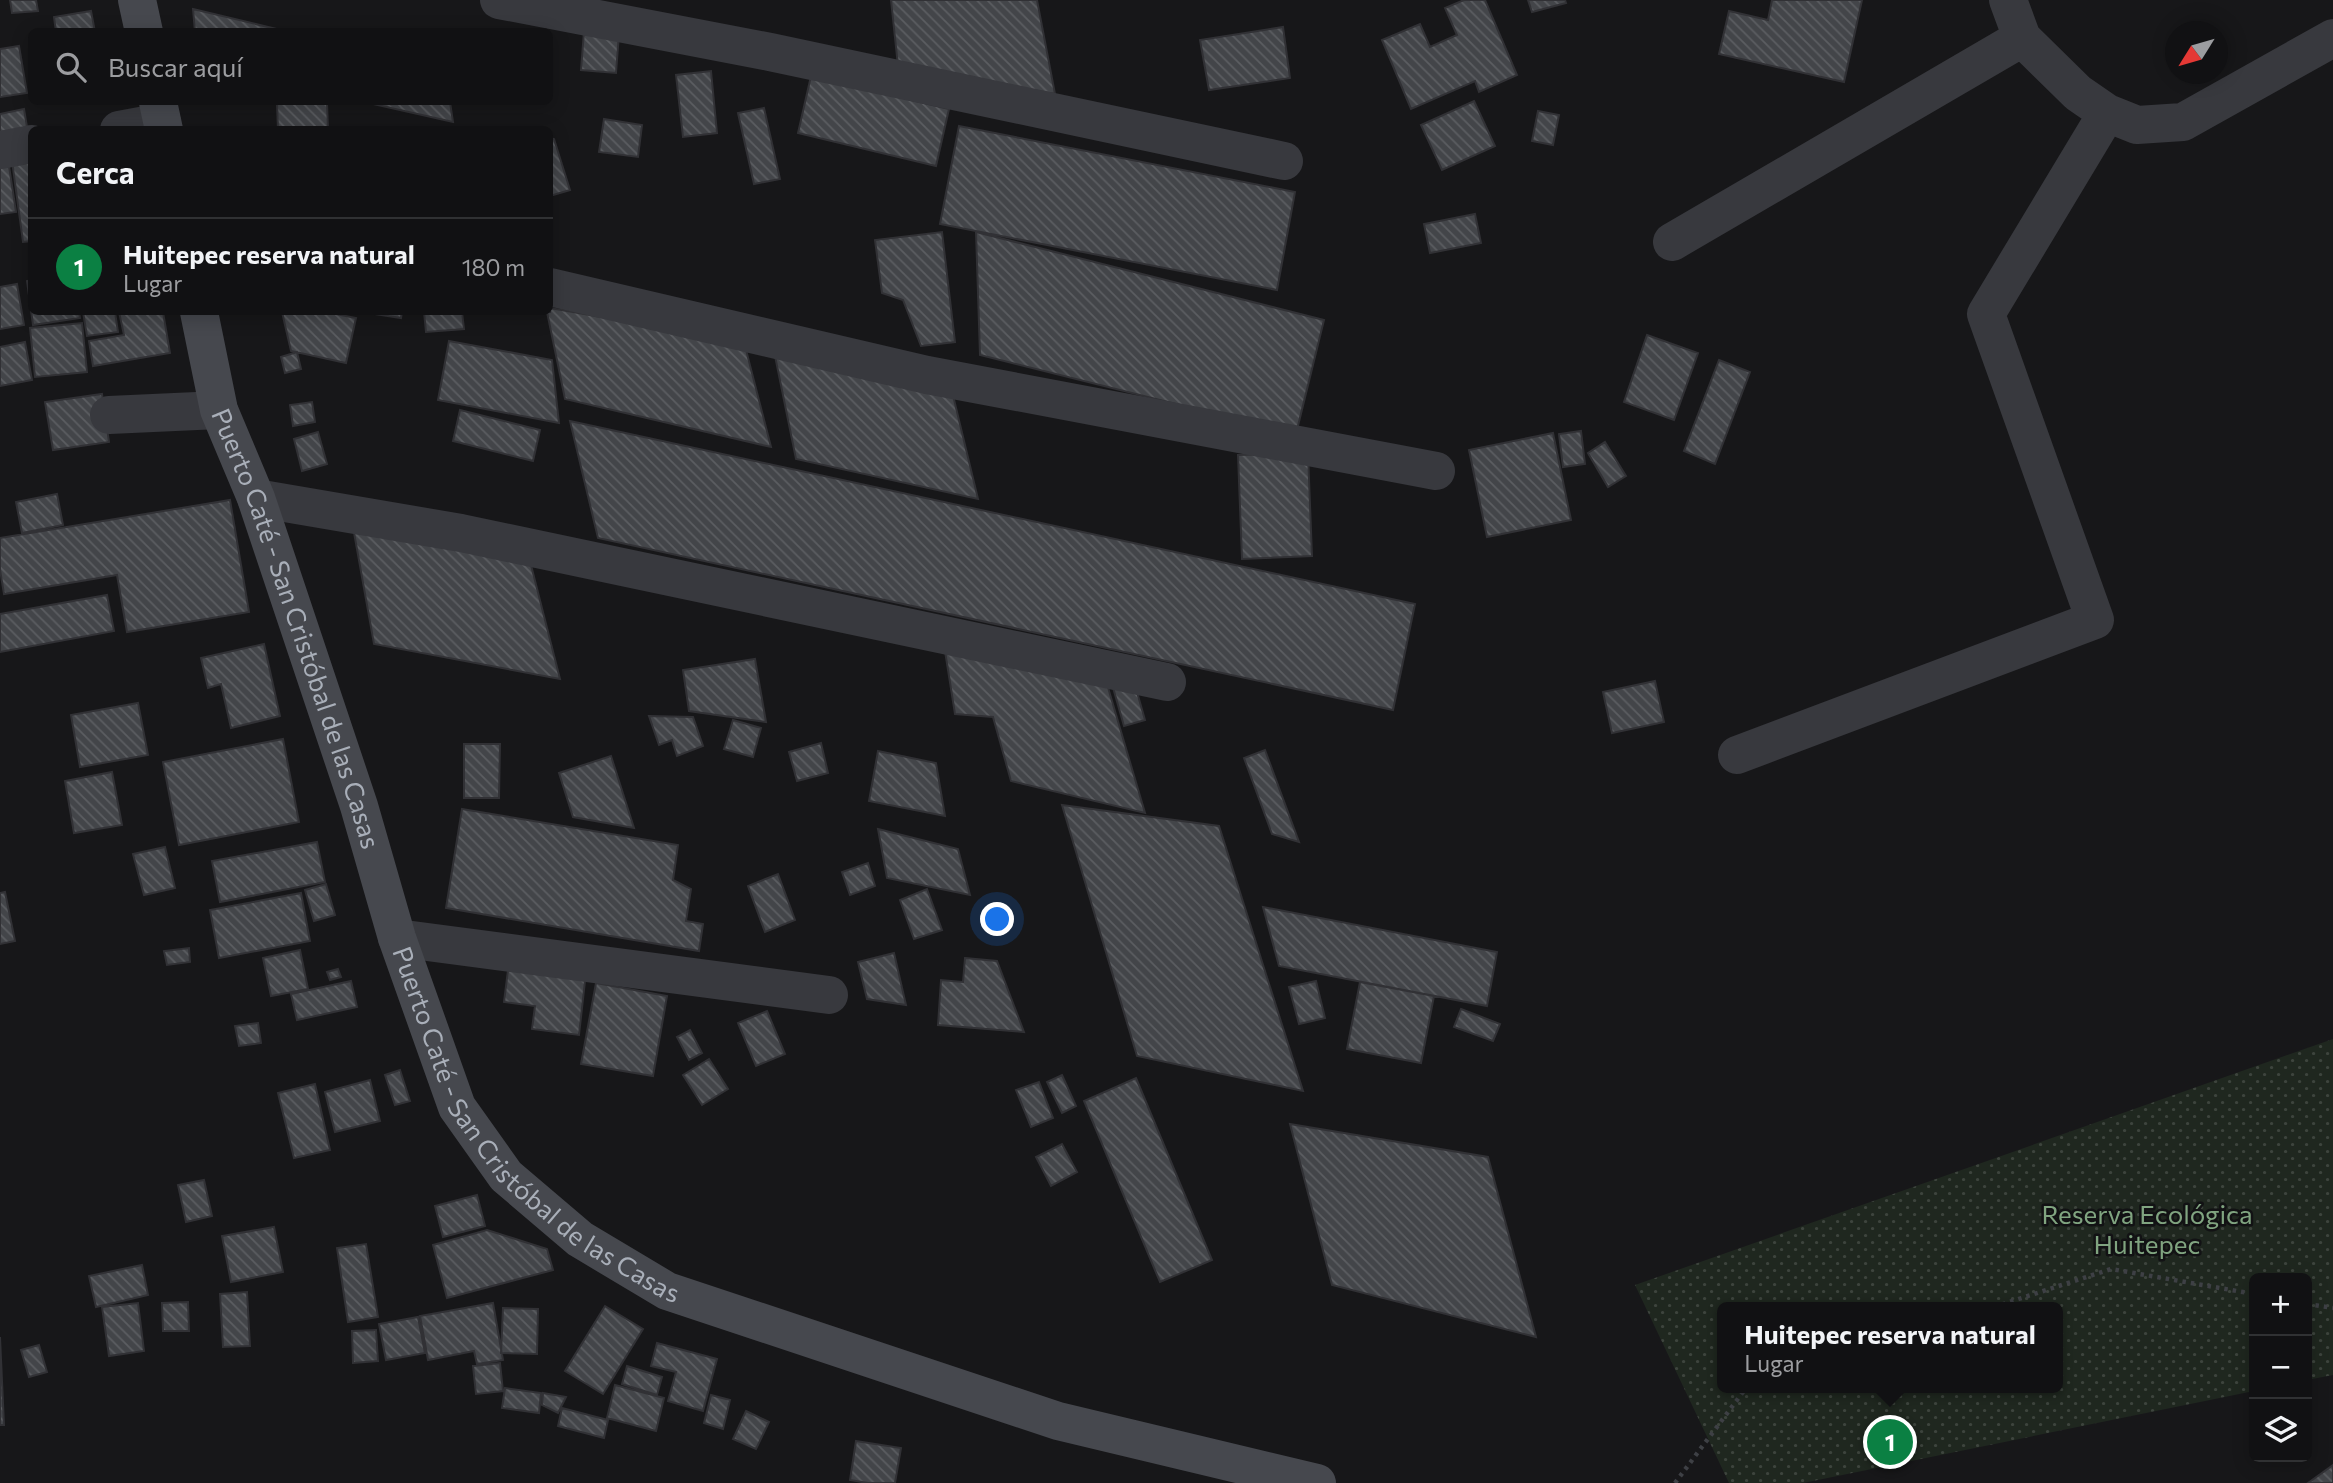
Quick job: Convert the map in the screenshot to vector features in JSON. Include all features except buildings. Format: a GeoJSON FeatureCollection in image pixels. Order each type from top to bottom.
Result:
{"type":"FeatureCollection","features":[{"type":"Feature","properties":{"kind":"main road"},"geometry":{"type":"LineString","coordinates":[[137,0],[143,28]]}},
{"type":"Feature","properties":{"kind":"main road","name":"Puerto Caté - San Cristóbal de las Casas"},"geometry":{"type":"LineString","coordinates":[[200,315],[219,410],[256,498],[359,806],[397,938],[457,1107],[506,1176],[580,1239],[667,1291],[1058,1421],[1317,1483]]}},
{"type":"Feature","properties":{"kind":"street"},"geometry":{"type":"LineString","coordinates":[[499,0],[770,52],[1284,161]]}},
{"type":"Feature","properties":{"kind":"street"},"geometry":{"type":"LineString","coordinates":[[2008,0],[2022,37],[2078,93],[2107,113],[2137,125],[2183,122],[2333,38]]}},
{"type":"Feature","properties":{"kind":"street"},"geometry":{"type":"LineString","coordinates":[[1672,242],[2022,37]]}},
{"type":"Feature","properties":{"kind":"street"},"geometry":{"type":"LineString","coordinates":[[1737,755],[2095,620],[1986,314],[2107,113]]}},
{"type":"Feature","properties":{"kind":"street"},"geometry":{"type":"LineString","coordinates":[[133,126],[162,118]]}},
{"type":"Feature","properties":{"kind":"street"},"geometry":{"type":"LineString","coordinates":[[0,150],[28,145]]}},
{"type":"Feature","properties":{"kind":"street"},"geometry":{"type":"LineString","coordinates":[[553,288],[927,375],[1436,471]]}},
{"type":"Feature","properties":{"kind":"street"},"geometry":{"type":"LineString","coordinates":[[109,415],[219,410]]}},
{"type":"Feature","properties":{"kind":"street"},"geometry":{"type":"LineString","coordinates":[[256,498],[461,533],[1167,682]]}},
{"type":"Feature","properties":{"kind":"street"},"geometry":{"type":"LineString","coordinates":[[397,938],[829,995]]}},
{"type":"Feature","properties":{"kind":"path"},"geometry":{"type":"LineString","coordinates":[[2009,1302],[2111,1269],[2249,1293]]}},
{"type":"Feature","properties":{"kind":"path"},"geometry":{"type":"LineString","coordinates":[[2312,1305],[2333,1308]]}},
{"type":"Feature","properties":{"kind":"path"},"geometry":{"type":"LineString","coordinates":[[1675,1483],[1742,1393]]}},
{"type":"Feature","properties":{"kind":"green space","name":"Reserva Ecológica Huitepec"},"geometry":{"type":"Polygon","coordinates":[[[2333,1039],[2333,1375],[2312,1379],[2312,1273],[2249,1273],[2249,1392],[1803,1483],[1729,1483],[1635,1285],[2333,1039]]]}},
{"type":"Feature","properties":{"kind":"place","name":"Huitepec reserva natural"},"geometry":{"type":"Point","coordinates":[1890,1442]}}]}
